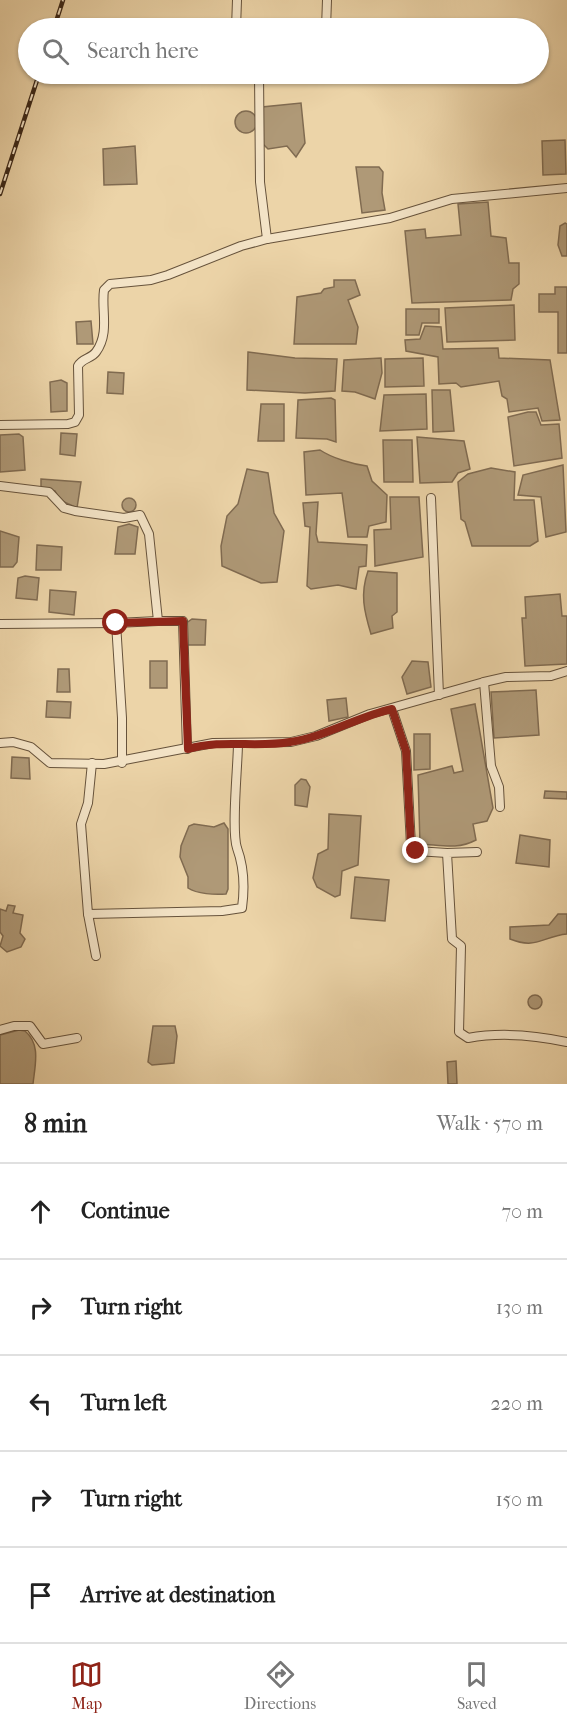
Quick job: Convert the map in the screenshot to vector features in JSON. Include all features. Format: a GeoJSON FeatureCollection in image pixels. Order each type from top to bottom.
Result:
{"type":"FeatureCollection","features":[{"type":"Feature","properties":{"kind":"street"},"geometry":{"type":"LineString","coordinates":[[236,18],[237,0]]}},
{"type":"Feature","properties":{"kind":"street"},"geometry":{"type":"LineString","coordinates":[[326,18],[327,0]]}},
{"type":"Feature","properties":{"kind":"street"},"geometry":{"type":"LineString","coordinates":[[259,84],[260,182],[267,239]]}},
{"type":"Feature","properties":{"kind":"street"},"geometry":{"type":"LineString","coordinates":[[0,425],[75,422],[79,416],[78,366],[80,362],[95,354],[99,345],[105,324],[104,290],[110,284],[151,280],[241,246],[267,239],[390,218],[452,199],[567,188]]}},
{"type":"Feature","properties":{"kind":"street"},"geometry":{"type":"LineString","coordinates":[[0,486],[49,492],[64,508],[75,511],[124,518],[140,515],[149,534],[158,621]]}},
{"type":"Feature","properties":{"kind":"street"},"geometry":{"type":"LineString","coordinates":[[431,498],[439,695]]}},
{"type":"Feature","properties":{"kind":"street"},"geometry":{"type":"LineString","coordinates":[[0,624],[183,621],[188,749]]}},
{"type":"Feature","properties":{"kind":"street"},"geometry":{"type":"LineString","coordinates":[[116,623],[122,718],[122,763]]}},
{"type":"Feature","properties":{"kind":"street"},"geometry":{"type":"LineString","coordinates":[[0,742],[12,742],[31,747],[50,763],[122,763],[213,743],[291,742],[316,736],[370,714],[484,682],[506,677],[551,676],[567,671]]}},
{"type":"Feature","properties":{"kind":"street"},"geometry":{"type":"LineString","coordinates":[[484,682],[491,766],[499,787],[500,807]]}},
{"type":"Feature","properties":{"kind":"street"},"geometry":{"type":"LineString","coordinates":[[392,709],[406,751],[411,845],[416,851],[477,852]]}},
{"type":"Feature","properties":{"kind":"street"},"geometry":{"type":"LineString","coordinates":[[88,914],[222,911],[242,908],[244,887],[241,853],[237,848],[235,811],[238,743]]}},
{"type":"Feature","properties":{"kind":"street"},"geometry":{"type":"LineString","coordinates":[[92,763],[88,803],[81,824],[88,914],[96,956]]}},
{"type":"Feature","properties":{"kind":"street"},"geometry":{"type":"LineString","coordinates":[[447,853],[452,939],[461,946],[459,1032],[468,1038],[492,1034],[567,1041]]}},
{"type":"Feature","properties":{"kind":"street"},"geometry":{"type":"LineString","coordinates":[[0,1030],[14,1026],[30,1026],[43,1044],[77,1038]]}},
{"type":"Feature","properties":{"kind":"shaded area"},"geometry":{"type":"Polygon","coordinates":[[[301,103],[305,143],[296,157],[287,146],[268,149],[263,144],[262,107],[301,103]]]}},
{"type":"Feature","properties":{"kind":"shaded area"},"geometry":{"type":"Polygon","coordinates":[[[246,111],[254,114],[257,122],[254,130],[246,133],[238,130],[235,122],[238,114],[246,111]]]}},
{"type":"Feature","properties":{"kind":"shaded area"},"geometry":{"type":"Polygon","coordinates":[[[565,140],[566,174],[543,175],[542,141],[565,140]]]}},
{"type":"Feature","properties":{"kind":"shaded area"},"geometry":{"type":"Polygon","coordinates":[[[135,146],[137,184],[104,185],[103,149],[135,146]]]}},
{"type":"Feature","properties":{"kind":"shaded area"},"geometry":{"type":"Polygon","coordinates":[[[356,167],[379,167],[383,172],[382,193],[385,210],[362,213],[356,167]]]}},
{"type":"Feature","properties":{"kind":"shaded area"},"geometry":{"type":"Polygon","coordinates":[[[488,202],[491,236],[506,238],[509,263],[519,263],[519,284],[513,289],[511,300],[412,303],[405,231],[425,229],[426,238],[461,235],[458,204],[488,202]]]}},
{"type":"Feature","properties":{"kind":"shaded area"},"geometry":{"type":"Polygon","coordinates":[[[567,224],[567,256],[562,256],[558,245],[560,226],[567,224]]]}},
{"type":"Feature","properties":{"kind":"shaded area"},"geometry":{"type":"Polygon","coordinates":[[[334,280],[355,280],[360,295],[348,300],[358,327],[356,344],[294,344],[297,297],[321,293],[324,289],[334,287],[334,280]]]}},
{"type":"Feature","properties":{"kind":"shaded area"},"geometry":{"type":"Polygon","coordinates":[[[555,287],[567,287],[567,353],[558,353],[558,312],[539,312],[539,294],[555,294],[555,287]]]}},
{"type":"Feature","properties":{"kind":"shaded area"},"geometry":{"type":"Polygon","coordinates":[[[514,305],[515,340],[447,342],[445,308],[514,305]]]}},
{"type":"Feature","properties":{"kind":"shaded area"},"geometry":{"type":"Polygon","coordinates":[[[406,309],[439,309],[439,323],[422,323],[419,335],[406,335],[406,309]]]}},
{"type":"Feature","properties":{"kind":"shaded area"},"geometry":{"type":"Polygon","coordinates":[[[91,321],[93,344],[77,344],[76,322],[91,321]]]}},
{"type":"Feature","properties":{"kind":"shaded area"},"geometry":{"type":"Polygon","coordinates":[[[425,326],[441,327],[443,349],[498,348],[499,358],[550,360],[560,420],[542,421],[538,408],[509,412],[507,399],[502,396],[499,381],[461,387],[456,383],[439,384],[438,357],[406,351],[405,340],[420,339],[425,326]]]}},
{"type":"Feature","properties":{"kind":"shaded area"},"geometry":{"type":"Polygon","coordinates":[[[248,352],[295,358],[337,359],[335,391],[305,393],[247,390],[248,352]]]}},
{"type":"Feature","properties":{"kind":"shaded area"},"geometry":{"type":"Polygon","coordinates":[[[381,358],[382,373],[375,399],[355,392],[342,391],[344,360],[381,358]]]}},
{"type":"Feature","properties":{"kind":"shaded area"},"geometry":{"type":"Polygon","coordinates":[[[423,358],[424,386],[385,387],[385,359],[423,358]]]}},
{"type":"Feature","properties":{"kind":"shaded area"},"geometry":{"type":"Polygon","coordinates":[[[108,372],[124,373],[123,394],[107,393],[108,372]]]}},
{"type":"Feature","properties":{"kind":"shaded area"},"geometry":{"type":"Polygon","coordinates":[[[61,380],[67,383],[67,411],[51,412],[50,382],[61,380]]]}},
{"type":"Feature","properties":{"kind":"shaded area"},"geometry":{"type":"Polygon","coordinates":[[[432,390],[450,390],[454,431],[433,432],[432,390]]]}},
{"type":"Feature","properties":{"kind":"shaded area"},"geometry":{"type":"Polygon","coordinates":[[[426,394],[427,429],[380,431],[384,395],[426,394]]]}},
{"type":"Feature","properties":{"kind":"shaded area"},"geometry":{"type":"Polygon","coordinates":[[[331,398],[335,400],[336,442],[327,439],[296,438],[298,400],[331,398]]]}},
{"type":"Feature","properties":{"kind":"shaded area"},"geometry":{"type":"Polygon","coordinates":[[[261,404],[284,404],[284,441],[258,441],[261,404]]]}},
{"type":"Feature","properties":{"kind":"shaded area"},"geometry":{"type":"Polygon","coordinates":[[[536,412],[541,425],[559,424],[562,458],[514,466],[508,417],[536,412]]]}},
{"type":"Feature","properties":{"kind":"shaded area"},"geometry":{"type":"Polygon","coordinates":[[[61,433],[77,434],[75,456],[60,454],[61,433]]]}},
{"type":"Feature","properties":{"kind":"shaded area"},"geometry":{"type":"Polygon","coordinates":[[[19,434],[23,437],[25,470],[0,472],[0,435],[19,434]]]}},
{"type":"Feature","properties":{"kind":"shaded area"},"geometry":{"type":"Polygon","coordinates":[[[417,437],[464,441],[470,469],[458,473],[452,482],[420,483],[417,437]]]}},
{"type":"Feature","properties":{"kind":"shaded area"},"geometry":{"type":"Polygon","coordinates":[[[383,440],[412,440],[413,482],[384,482],[383,440]]]}},
{"type":"Feature","properties":{"kind":"shaded area"},"geometry":{"type":"Polygon","coordinates":[[[320,450],[330,456],[367,466],[372,481],[387,495],[386,522],[369,526],[367,537],[348,537],[342,493],[306,495],[304,452],[320,450]]]}},
{"type":"Feature","properties":{"kind":"shaded area"},"geometry":{"type":"Polygon","coordinates":[[[563,465],[566,532],[546,537],[541,497],[518,495],[523,475],[563,465]]]}},
{"type":"Feature","properties":{"kind":"shaded area"},"geometry":{"type":"Polygon","coordinates":[[[491,468],[515,472],[514,500],[534,500],[538,541],[530,546],[472,546],[465,522],[461,519],[458,482],[468,474],[491,468]]]}},
{"type":"Feature","properties":{"kind":"shaded area"},"geometry":{"type":"Polygon","coordinates":[[[247,469],[268,473],[274,513],[284,531],[277,582],[261,583],[222,566],[221,546],[227,516],[238,504],[247,469]]]}},
{"type":"Feature","properties":{"kind":"shaded area"},"geometry":{"type":"Polygon","coordinates":[[[41,479],[81,482],[77,508],[60,500],[55,491],[41,488],[41,479]]]}},
{"type":"Feature","properties":{"kind":"shaded area"},"geometry":{"type":"Polygon","coordinates":[[[390,497],[419,497],[423,557],[375,566],[374,530],[391,529],[390,497]]]}},
{"type":"Feature","properties":{"kind":"shaded area"},"geometry":{"type":"Polygon","coordinates":[[[126,498],[132,498],[136,505],[132,512],[126,512],[122,508],[122,502],[126,498]]]}},
{"type":"Feature","properties":{"kind":"shaded area"},"geometry":{"type":"Polygon","coordinates":[[[318,502],[316,534],[318,542],[367,545],[366,566],[359,567],[356,589],[338,585],[311,589],[307,586],[310,527],[305,526],[303,503],[318,502]]]}},
{"type":"Feature","properties":{"kind":"shaded area"},"geometry":{"type":"Polygon","coordinates":[[[129,524],[138,527],[135,554],[115,554],[118,527],[129,524]]]}},
{"type":"Feature","properties":{"kind":"shaded area"},"geometry":{"type":"Polygon","coordinates":[[[0,531],[19,537],[17,562],[13,567],[0,567],[0,531]]]}},
{"type":"Feature","properties":{"kind":"shaded area"},"geometry":{"type":"Polygon","coordinates":[[[37,545],[62,547],[61,570],[36,570],[37,545]]]}},
{"type":"Feature","properties":{"kind":"shaded area"},"geometry":{"type":"Polygon","coordinates":[[[368,571],[397,573],[397,612],[392,616],[393,628],[371,634],[364,602],[364,587],[368,571]]]}},
{"type":"Feature","properties":{"kind":"shaded area"},"geometry":{"type":"Polygon","coordinates":[[[25,576],[39,578],[37,600],[16,598],[18,578],[25,576]]]}},
{"type":"Feature","properties":{"kind":"shaded area"},"geometry":{"type":"Polygon","coordinates":[[[50,590],[76,592],[74,615],[49,612],[50,590]]]}},
{"type":"Feature","properties":{"kind":"shaded area"},"geometry":{"type":"Polygon","coordinates":[[[560,594],[562,616],[567,616],[567,664],[525,666],[522,618],[526,618],[525,597],[560,594]]]}},
{"type":"Feature","properties":{"kind":"shaded area"},"geometry":{"type":"Polygon","coordinates":[[[192,619],[206,620],[205,645],[185,645],[185,624],[192,619]]]}},
{"type":"Feature","properties":{"kind":"shaded area"},"geometry":{"type":"Polygon","coordinates":[[[150,661],[167,661],[167,688],[150,688],[150,661]]]}},
{"type":"Feature","properties":{"kind":"shaded area"},"geometry":{"type":"Polygon","coordinates":[[[412,661],[428,662],[431,687],[407,694],[402,677],[412,661]]]}},
{"type":"Feature","properties":{"kind":"shaded area"},"geometry":{"type":"Polygon","coordinates":[[[58,669],[69,669],[70,692],[57,692],[58,669]]]}},
{"type":"Feature","properties":{"kind":"shaded area"},"geometry":{"type":"Polygon","coordinates":[[[536,690],[539,735],[494,738],[491,692],[536,690]]]}},
{"type":"Feature","properties":{"kind":"shaded area"},"geometry":{"type":"Polygon","coordinates":[[[346,698],[348,717],[329,721],[327,700],[346,698]]]}},
{"type":"Feature","properties":{"kind":"shaded area"},"geometry":{"type":"Polygon","coordinates":[[[47,701],[71,702],[70,718],[46,717],[47,701]]]}},
{"type":"Feature","properties":{"kind":"shaded area"},"geometry":{"type":"Polygon","coordinates":[[[475,704],[493,808],[487,821],[473,824],[476,840],[455,846],[420,844],[418,775],[452,766],[454,773],[463,771],[451,709],[475,704]]]}},
{"type":"Feature","properties":{"kind":"shaded area"},"geometry":{"type":"Polygon","coordinates":[[[414,734],[430,734],[430,769],[414,770],[414,734]]]}},
{"type":"Feature","properties":{"kind":"shaded area"},"geometry":{"type":"Polygon","coordinates":[[[12,757],[29,758],[30,779],[11,778],[12,757]]]}},
{"type":"Feature","properties":{"kind":"shaded area"},"geometry":{"type":"Polygon","coordinates":[[[301,779],[306,780],[310,787],[307,807],[295,805],[295,785],[301,779]]]}},
{"type":"Feature","properties":{"kind":"shaded area"},"geometry":{"type":"Polygon","coordinates":[[[545,791],[567,792],[567,799],[544,798],[545,791]]]}},
{"type":"Feature","properties":{"kind":"shaded area"},"geometry":{"type":"Polygon","coordinates":[[[329,814],[361,816],[358,865],[342,871],[340,895],[335,897],[317,887],[313,878],[318,854],[328,849],[329,814]]]}},
{"type":"Feature","properties":{"kind":"shaded area"},"geometry":{"type":"Polygon","coordinates":[[[224,823],[228,829],[228,889],[226,894],[196,892],[188,888],[188,877],[180,857],[181,846],[189,826],[194,824],[214,827],[224,823]]]}},
{"type":"Feature","properties":{"kind":"shaded area"},"geometry":{"type":"Polygon","coordinates":[[[520,835],[550,840],[549,867],[516,863],[520,835]]]}},
{"type":"Feature","properties":{"kind":"shaded area"},"geometry":{"type":"Polygon","coordinates":[[[355,877],[389,880],[385,921],[351,918],[355,877]]]}},
{"type":"Feature","properties":{"kind":"shaded area"},"geometry":{"type":"Polygon","coordinates":[[[8,905],[15,906],[13,913],[23,915],[20,933],[25,939],[21,947],[7,952],[0,946],[3,936],[0,932],[0,909],[6,911],[8,905]]]}},
{"type":"Feature","properties":{"kind":"shaded area"},"geometry":{"type":"Polygon","coordinates":[[[558,914],[567,914],[567,934],[534,943],[510,939],[510,927],[549,925],[558,914]]]}},
{"type":"Feature","properties":{"kind":"shaded area"},"geometry":{"type":"Polygon","coordinates":[[[535,995],[540,997],[542,1002],[540,1007],[535,1009],[530,1007],[528,1002],[530,997],[535,995]]]}},
{"type":"Feature","properties":{"kind":"shaded area"},"geometry":{"type":"Polygon","coordinates":[[[153,1026],[175,1026],[177,1036],[174,1063],[152,1065],[148,1062],[153,1026]]]}},
{"type":"Feature","properties":{"kind":"shaded area"},"geometry":{"type":"Polygon","coordinates":[[[19,1030],[25,1031],[30,1036],[35,1048],[33,1084],[0,1084],[0,1035],[19,1030]]]}},
{"type":"Feature","properties":{"kind":"shaded area"},"geometry":{"type":"Polygon","coordinates":[[[456,1061],[457,1084],[448,1084],[447,1062],[456,1061]]]}},
{"type":"Feature","properties":{"kind":"railway"},"geometry":{"type":"LineString","coordinates":[[57,18],[63,0]]}},
{"type":"Feature","properties":{"kind":"railway"},"geometry":{"type":"LineString","coordinates":[[0,194],[36,84]]}},
{"type":"Feature","properties":{"kind":"route"},"geometry":{"type":"LineString","coordinates":[[116,623],[183,621],[188,749],[213,743],[291,742],[316,736],[370,714],[392,709],[406,751],[411,845],[416,851]]}}]}
